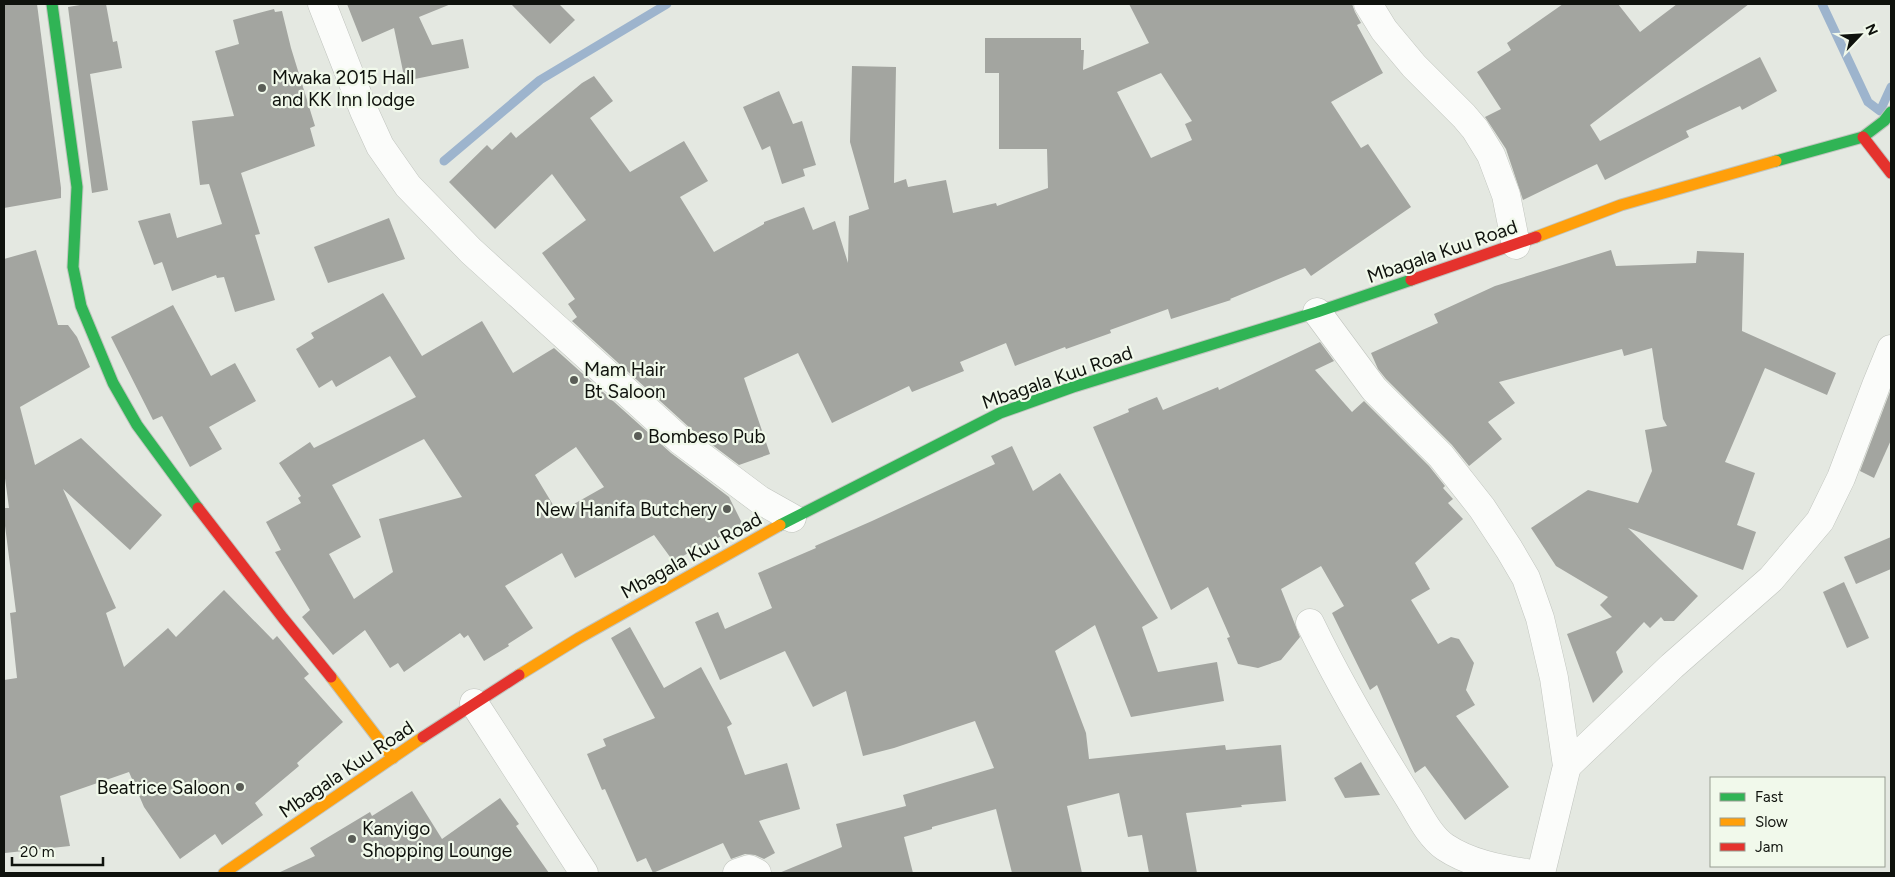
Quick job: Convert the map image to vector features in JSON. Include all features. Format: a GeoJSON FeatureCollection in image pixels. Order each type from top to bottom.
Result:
{"type":"FeatureCollection","features":[{"type":"Feature","properties":{"kind":"street"},"geometry":{"type":"LineString","coordinates":[[52,4],[77,187],[73,267],[81,306],[113,383],[137,426],[224,542],[349,699],[393,758]]}},
{"type":"Feature","properties":{"kind":"street"},"geometry":{"type":"LineString","coordinates":[[322,4],[364,112],[380,146],[408,186],[471,252],[681,441],[760,500],[792,518]]}},
{"type":"Feature","properties":{"kind":"street"},"geometry":{"type":"LineString","coordinates":[[1368,4],[1384,30],[1408,59],[1464,116],[1487,149],[1506,195],[1516,244]]}},
{"type":"Feature","properties":{"kind":"street","name":"Mbagala Kuu Road"},"geometry":{"type":"LineString","coordinates":[[224,873],[474,703],[579,638],[792,518],[1000,413],[1073,387],[1317,312],[1516,244],[1621,205],[1863,137],[1884,122],[1891,112]]}},
{"type":"Feature","properties":{"kind":"street"},"geometry":{"type":"LineString","coordinates":[[1863,137],[1891,173]]}},
{"type":"Feature","properties":{"kind":"street"},"geometry":{"type":"LineString","coordinates":[[1317,312],[1374,389],[1441,456],[1482,508],[1526,578],[1540,618],[1554,678],[1567,766],[1542,873]]}},
{"type":"Feature","properties":{"kind":"street"},"geometry":{"type":"LineString","coordinates":[[1567,766],[1686,654],[1771,579],[1820,521],[1841,478],[1876,383],[1891,349]]}},
{"type":"Feature","properties":{"kind":"street"},"geometry":{"type":"LineString","coordinates":[[1310,622],[1323,650],[1385,760],[1435,838],[1453,851],[1489,867],[1527,873]]}},
{"type":"Feature","properties":{"kind":"street"},"geometry":{"type":"LineString","coordinates":[[474,703],[584,873]]}},
{"type":"Feature","properties":{"kind":"street"},"geometry":{"type":"LineString","coordinates":[[737,873],[749,869],[757,873]]}},
{"type":"Feature","properties":{"kind":"building"},"geometry":{"type":"Polygon","coordinates":[[[4,4],[37,4],[61,198],[4,208],[4,4]]]}},
{"type":"Feature","properties":{"kind":"building"},"geometry":{"type":"Polygon","coordinates":[[[86,4],[106,4],[113,42],[117,41],[122,68],[90,74],[108,190],[92,193],[68,7],[86,4]]]}},
{"type":"Feature","properties":{"kind":"building"},"geometry":{"type":"Polygon","coordinates":[[[347,4],[451,4],[419,17],[432,45],[463,39],[469,68],[405,81],[394,28],[362,42],[347,4]]]}},
{"type":"Feature","properties":{"kind":"building"},"geometry":{"type":"Polygon","coordinates":[[[511,4],[559,4],[575,20],[550,44],[511,4]]]}},
{"type":"Feature","properties":{"kind":"building"},"geometry":{"type":"Polygon","coordinates":[[[1129,4],[1352,4],[1361,23],[1357,25],[1383,73],[1331,102],[1361,148],[1368,144],[1411,207],[1311,276],[1305,268],[1231,300],[1171,319],[1168,309],[1110,330],[1111,333],[1066,349],[1065,347],[1015,366],[1006,343],[960,362],[964,371],[912,392],[909,386],[832,423],[798,353],[744,378],[770,454],[739,465],[691,429],[572,321],[577,317],[568,304],[575,299],[542,253],[586,220],[552,174],[495,229],[449,182],[487,145],[492,150],[511,132],[516,138],[582,83],[594,76],[613,101],[590,118],[630,172],[684,141],[708,181],[680,197],[714,252],[764,224],[764,222],[804,207],[813,230],[835,221],[848,263],[849,216],[869,209],[850,142],[852,66],[896,67],[894,183],[906,179],[908,187],[946,180],[953,213],[996,203],[997,206],[1048,188],[1047,149],[999,149],[999,73],[985,73],[985,38],[1081,38],[1081,50],[1084,50],[1083,70],[1149,43],[1129,4]],[[1161,73],[1117,92],[1151,158],[1192,140],[1185,124],[1192,121],[1161,73]]]}},
{"type":"Feature","properties":{"kind":"building"},"geometry":{"type":"Polygon","coordinates":[[[1563,4],[1618,4],[1640,32],[1677,4],[1749,4],[1590,125],[1600,141],[1760,57],[1777,91],[1742,110],[1740,106],[1686,131],[1689,137],[1605,180],[1597,164],[1523,200],[1506,149],[1485,117],[1501,109],[1477,72],[1511,50],[1507,43],[1563,4]]]}},
{"type":"Feature","properties":{"kind":"building"},"geometry":{"type":"Polygon","coordinates":[[[274,9],[275,12],[282,11],[291,48],[315,126],[310,128],[315,146],[241,173],[260,234],[255,235],[275,300],[235,312],[224,277],[217,278],[216,275],[172,291],[162,262],[154,265],[138,221],[170,213],[177,238],[222,224],[209,184],[200,185],[192,121],[234,116],[215,51],[239,44],[233,20],[274,9]]]}},
{"type":"Feature","properties":{"kind":"building"},"geometry":{"type":"Polygon","coordinates":[[[779,91],[793,124],[802,121],[816,165],[803,169],[805,176],[782,184],[770,146],[762,150],[743,107],[779,91]]]}},
{"type":"Feature","properties":{"kind":"building"},"geometry":{"type":"Polygon","coordinates":[[[389,218],[405,259],[328,283],[314,247],[389,218]]]}},
{"type":"Feature","properties":{"kind":"building"},"geometry":{"type":"Polygon","coordinates":[[[36,250],[58,325],[68,325],[77,337],[90,367],[20,407],[35,465],[81,438],[162,515],[130,550],[63,489],[116,608],[106,613],[124,667],[168,628],[176,637],[224,590],[273,640],[277,636],[309,674],[304,678],[343,722],[297,763],[299,766],[255,803],[263,815],[222,845],[215,834],[180,859],[144,807],[129,772],[60,796],[70,846],[5,853],[4,680],[17,678],[10,613],[16,612],[4,518],[4,508],[9,508],[4,471],[4,259],[36,250]]]}},
{"type":"Feature","properties":{"kind":"building"},"geometry":{"type":"Polygon","coordinates":[[[1611,250],[1616,266],[1696,263],[1697,251],[1744,253],[1742,331],[1836,373],[1827,395],[1765,368],[1725,462],[1755,473],[1737,525],[1756,532],[1743,570],[1628,528],[1698,596],[1674,621],[1664,621],[1661,617],[1650,628],[1644,622],[1616,652],[1623,672],[1593,703],[1567,634],[1612,617],[1600,605],[1608,597],[1556,566],[1531,528],[1588,490],[1638,503],[1652,471],[1645,430],[1667,426],[1663,419],[1652,348],[1624,356],[1622,349],[1499,382],[1515,403],[1488,422],[1502,439],[1469,466],[1452,445],[1386,379],[1378,369],[1371,353],[1438,323],[1434,314],[1495,286],[1611,250]]]}},
{"type":"Feature","properties":{"kind":"building"},"geometry":{"type":"Polygon","coordinates":[[[383,293],[422,356],[482,321],[513,373],[554,348],[671,453],[729,497],[743,525],[673,561],[654,535],[575,578],[562,553],[505,586],[533,628],[508,644],[509,646],[484,661],[468,635],[464,638],[460,633],[404,672],[398,663],[390,668],[365,630],[333,655],[302,617],[310,610],[275,552],[281,550],[266,522],[301,503],[298,498],[301,496],[279,463],[310,442],[314,448],[416,397],[390,356],[336,387],[332,380],[319,388],[296,349],[314,338],[311,333],[383,293]],[[424,439],[332,485],[361,537],[329,554],[354,599],[393,572],[379,519],[462,497],[424,439]],[[576,447],[535,475],[558,513],[604,487],[576,447]]]}},
{"type":"Feature","properties":{"kind":"building"},"geometry":{"type":"Polygon","coordinates":[[[173,305],[211,376],[235,363],[256,401],[209,427],[222,449],[190,467],[162,416],[153,420],[111,337],[173,305]]]}},
{"type":"Feature","properties":{"kind":"building"},"geometry":{"type":"Polygon","coordinates":[[[1320,342],[1334,361],[1315,370],[1352,412],[1364,401],[1429,466],[1445,486],[1443,488],[1453,499],[1448,503],[1463,519],[1415,563],[1430,589],[1411,600],[1438,644],[1451,637],[1459,639],[1474,663],[1466,690],[1475,705],[1456,716],[1509,787],[1465,820],[1425,766],[1415,773],[1377,685],[1370,690],[1332,613],[1344,606],[1321,566],[1281,589],[1300,637],[1281,660],[1258,668],[1238,664],[1227,638],[1230,637],[1208,587],[1171,610],[1093,427],[1129,412],[1128,409],[1157,397],[1163,410],[1218,387],[1219,390],[1320,342]]]}},
{"type":"Feature","properties":{"kind":"building"},"geometry":{"type":"Polygon","coordinates":[[[1891,389],[1891,440],[1874,478],[1860,471],[1891,389]]]}},
{"type":"Feature","properties":{"kind":"building"},"geometry":{"type":"Polygon","coordinates":[[[1012,446],[1033,491],[1060,473],[1158,618],[1142,627],[1158,672],[1217,662],[1224,701],[1131,717],[1095,625],[1055,651],[1086,733],[1089,759],[1225,745],[1226,750],[1281,745],[1286,801],[1186,813],[1197,873],[1149,873],[1142,835],[1128,837],[1119,793],[1067,806],[1082,873],[1012,873],[996,809],[904,837],[913,873],[779,873],[842,847],[836,824],[906,806],[903,795],[994,768],[975,721],[894,748],[863,756],[846,691],[813,707],[785,651],[720,680],[695,622],[718,612],[725,629],[772,608],[758,573],[816,548],[815,546],[995,464],[991,456],[1012,446]]]}},
{"type":"Feature","properties":{"kind":"building"},"geometry":{"type":"Polygon","coordinates":[[[1891,537],[1891,569],[1856,584],[1844,557],[1891,537]]]}},
{"type":"Feature","properties":{"kind":"building"},"geometry":{"type":"Polygon","coordinates":[[[1844,582],[1869,638],[1847,648],[1823,592],[1844,582]]]}},
{"type":"Feature","properties":{"kind":"building"},"geometry":{"type":"Polygon","coordinates":[[[630,627],[664,688],[701,667],[732,724],[727,727],[745,775],[787,763],[800,809],[759,821],[775,853],[764,859],[755,855],[745,854],[731,859],[723,843],[653,873],[646,858],[637,862],[605,789],[602,790],[587,754],[606,746],[603,739],[655,718],[611,638],[630,627]]]}},
{"type":"Feature","properties":{"kind":"building"},"geometry":{"type":"Polygon","coordinates":[[[1361,762],[1380,795],[1345,798],[1334,778],[1361,762]]]}},
{"type":"Feature","properties":{"kind":"building"},"geometry":{"type":"Polygon","coordinates":[[[412,791],[442,839],[500,798],[519,824],[516,826],[549,873],[278,873],[315,856],[310,848],[370,812],[372,816],[412,791]]]}},
{"type":"Feature","properties":{"kind":"waterway"},"geometry":{"type":"LineString","coordinates":[[444,161],[540,80],[667,4]]}},
{"type":"Feature","properties":{"kind":"waterway"},"geometry":{"type":"LineString","coordinates":[[1822,4],[1868,102],[1880,111],[1891,87]]}},
{"type":"Feature","properties":{"kind":"traffic: fast"},"geometry":{"type":"LineString","coordinates":[[52,4],[77,187],[73,267],[81,306],[113,383],[137,425],[198,508]]}},
{"type":"Feature","properties":{"kind":"traffic: fast"},"geometry":{"type":"LineString","coordinates":[[1776,161],[1863,137],[1884,121],[1891,112]]}},
{"type":"Feature","properties":{"kind":"traffic: fast"},"geometry":{"type":"LineString","coordinates":[[780,525],[1000,413],[1073,387],[1317,312],[1411,280]]}},
{"type":"Feature","properties":{"kind":"traffic: slow"},"geometry":{"type":"LineString","coordinates":[[1536,237],[1621,205],[1776,161]]}},
{"type":"Feature","properties":{"kind":"traffic: slow"},"geometry":{"type":"LineString","coordinates":[[519,675],[579,638],[780,525]]}},
{"type":"Feature","properties":{"kind":"traffic: slow"},"geometry":{"type":"LineString","coordinates":[[331,677],[393,758]]}},
{"type":"Feature","properties":{"kind":"traffic: slow"},"geometry":{"type":"LineString","coordinates":[[224,873],[423,737]]}},
{"type":"Feature","properties":{"kind":"traffic: jam"},"geometry":{"type":"LineString","coordinates":[[1863,137],[1891,173]]}},
{"type":"Feature","properties":{"kind":"traffic: jam"},"geometry":{"type":"LineString","coordinates":[[1411,280],[1536,237]]}},
{"type":"Feature","properties":{"kind":"traffic: jam"},"geometry":{"type":"LineString","coordinates":[[198,508],[331,677]]}},
{"type":"Feature","properties":{"kind":"traffic: jam"},"geometry":{"type":"LineString","coordinates":[[423,737],[519,675]]}},
{"type":"Feature","properties":{"kind":"place","name":"Mwaka 2015 Hall and KK Inn lodge"},"geometry":{"type":"Point","coordinates":[262,88]}},
{"type":"Feature","properties":{"kind":"place","name":"Mam Hair Bt Saloon"},"geometry":{"type":"Point","coordinates":[574,380]}},
{"type":"Feature","properties":{"kind":"place","name":"Bombeso Pub"},"geometry":{"type":"Point","coordinates":[638,436]}},
{"type":"Feature","properties":{"kind":"place","name":"New Hanifa Butchery"},"geometry":{"type":"Point","coordinates":[727,509]}},
{"type":"Feature","properties":{"kind":"place","name":"Beatrice Saloon"},"geometry":{"type":"Point","coordinates":[240,787]}},
{"type":"Feature","properties":{"kind":"place","name":"Kanyigo Shopping Lounge"},"geometry":{"type":"Point","coordinates":[352,839]}}]}
